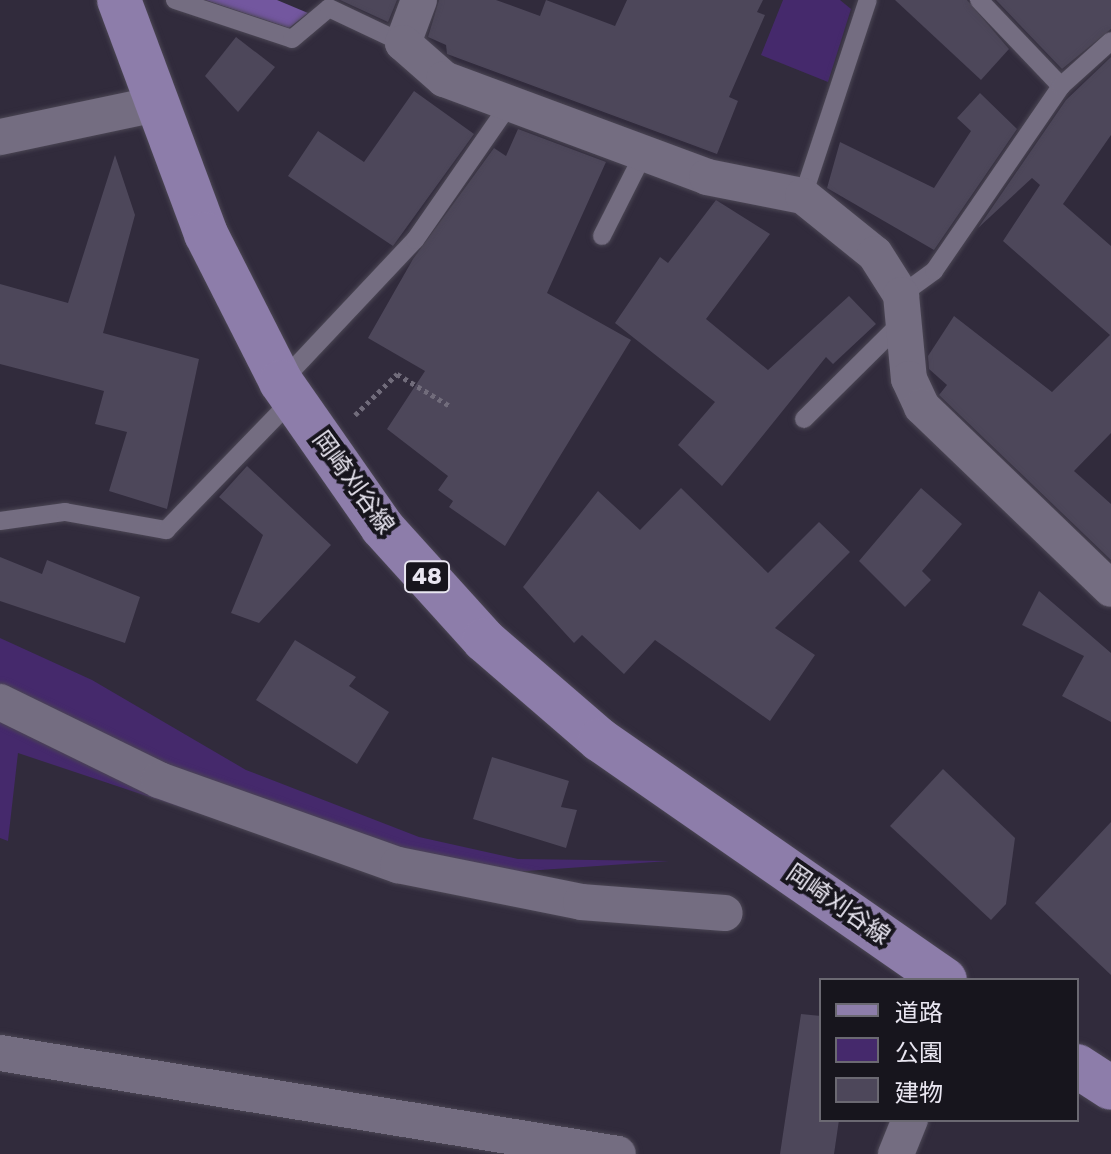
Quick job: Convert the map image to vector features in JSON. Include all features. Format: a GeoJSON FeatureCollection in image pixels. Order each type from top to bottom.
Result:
{"type":"FeatureCollection","features":[{"type":"Feature","properties":{"kind":"main road","name":"岡崎刈谷線"},"geometry":{"type":"LineString","coordinates":[[119,0],[206,234],[287,390],[382,527],[484,640],[600,740],[942,978]]}},
{"type":"Feature","properties":{"kind":"main road"},"geometry":{"type":"LineString","coordinates":[[1079,1067],[1111,1088]]}},
{"type":"Feature","properties":{"kind":"street"},"geometry":{"type":"LineString","coordinates":[[419,0],[403,43],[444,79],[643,155],[803,196],[875,254],[901,310],[909,379],[939,430],[1111,589]]}},
{"type":"Feature","properties":{"kind":"street"},"geometry":{"type":"LineString","coordinates":[[0,137],[156,104]]}},
{"type":"Feature","properties":{"kind":"street"},"geometry":{"type":"LineString","coordinates":[[0,702],[159,780],[398,865],[581,902],[725,913]]}},
{"type":"Feature","properties":{"kind":"street"},"geometry":{"type":"LineString","coordinates":[[0,1053],[618,1154]]}},
{"type":"Feature","properties":{"kind":"street"},"geometry":{"type":"LineString","coordinates":[[896,1154],[909,1122]]}},
{"type":"Feature","properties":{"kind":"lane"},"geometry":{"type":"LineString","coordinates":[[175,0],[292,39],[329,8],[403,43]]}},
{"type":"Feature","properties":{"kind":"lane"},"geometry":{"type":"LineString","coordinates":[[979,0],[1061,86]]}},
{"type":"Feature","properties":{"kind":"lane"},"geometry":{"type":"LineString","coordinates":[[803,196],[862,2]]}},
{"type":"Feature","properties":{"kind":"lane"},"geometry":{"type":"LineString","coordinates":[[804,419],[934,271],[1061,86],[1111,41]]}},
{"type":"Feature","properties":{"kind":"lane"},"geometry":{"type":"LineString","coordinates":[[0,521],[65,512],[166,530],[415,240],[509,105]]}},
{"type":"Feature","properties":{"kind":"lane"},"geometry":{"type":"LineString","coordinates":[[602,236],[643,155]]}},
{"type":"Feature","properties":{"kind":"path"},"geometry":{"type":"LineString","coordinates":[[351,418],[397,374],[450,406]]}},
{"type":"Feature","properties":{"kind":"green space"},"geometry":{"type":"Polygon","coordinates":[[[783,0],[840,0],[851,9],[828,82],[761,55],[783,0]]]}},
{"type":"Feature","properties":{"kind":"green space"},"geometry":{"type":"Polygon","coordinates":[[[0,638],[92,680],[246,770],[419,837],[518,859],[669,861],[398,880],[18,753],[8,841],[0,838],[0,638]]]}},
{"type":"Feature","properties":{"kind":"shaded area"},"geometry":{"type":"Polygon","coordinates":[[[205,0],[277,0],[308,13],[289,28],[205,0]]]}},
{"type":"Feature","properties":{"kind":"building"},"geometry":{"type":"Polygon","coordinates":[[[340,0],[397,0],[388,22],[340,0]]]}},
{"type":"Feature","properties":{"kind":"building"},"geometry":{"type":"Polygon","coordinates":[[[439,0],[496,0],[540,16],[546,0],[615,26],[627,0],[763,0],[757,12],[765,15],[729,97],[738,101],[717,154],[447,54],[446,45],[428,37],[439,0]]]}},
{"type":"Feature","properties":{"kind":"building"},"geometry":{"type":"Polygon","coordinates":[[[895,0],[967,0],[1009,49],[981,80],[895,0]]]}},
{"type":"Feature","properties":{"kind":"building"},"geometry":{"type":"Polygon","coordinates":[[[996,0],[1111,0],[1111,29],[1062,69],[996,0]]]}},
{"type":"Feature","properties":{"kind":"building"},"geometry":{"type":"Polygon","coordinates":[[[236,37],[275,67],[238,112],[205,76],[236,37]]]}},
{"type":"Feature","properties":{"kind":"building"},"geometry":{"type":"Polygon","coordinates":[[[1111,57],[1111,135],[1063,204],[1111,246],[1111,433],[1074,471],[1111,504],[1111,560],[939,395],[947,385],[929,369],[928,356],[954,316],[1052,392],[1110,335],[1003,241],[1040,185],[1032,178],[978,228],[1066,100],[1111,57]]]}},
{"type":"Feature","properties":{"kind":"building"},"geometry":{"type":"Polygon","coordinates":[[[414,91],[474,134],[393,246],[288,176],[318,131],[364,162],[414,91]]]}},
{"type":"Feature","properties":{"kind":"building"},"geometry":{"type":"Polygon","coordinates":[[[980,93],[1017,129],[934,250],[827,188],[840,142],[934,188],[971,131],[957,118],[980,93]]]}},
{"type":"Feature","properties":{"kind":"building"},"geometry":{"type":"Polygon","coordinates":[[[518,129],[606,162],[547,293],[631,340],[505,546],[449,507],[453,501],[438,490],[448,476],[387,429],[425,371],[368,338],[413,259],[494,148],[506,156],[518,129]]]}},
{"type":"Feature","properties":{"kind":"building"},"geometry":{"type":"Polygon","coordinates":[[[115,155],[135,215],[103,333],[199,359],[167,509],[109,491],[127,432],[95,424],[104,391],[0,364],[0,284],[68,303],[115,155]]]}},
{"type":"Feature","properties":{"kind":"building"},"geometry":{"type":"Polygon","coordinates":[[[716,200],[770,234],[706,319],[768,370],[849,296],[876,324],[833,364],[826,357],[722,486],[678,445],[715,402],[615,323],[660,257],[668,263],[716,200]]]}},
{"type":"Feature","properties":{"kind":"building"},"geometry":{"type":"Polygon","coordinates":[[[247,466],[331,545],[259,623],[231,613],[263,535],[219,497],[247,466]]]}},
{"type":"Feature","properties":{"kind":"building"},"geometry":{"type":"Polygon","coordinates":[[[681,488],[768,573],[819,522],[850,552],[775,628],[815,655],[770,721],[655,640],[624,674],[582,635],[574,643],[523,587],[598,491],[640,530],[681,488]]]}},
{"type":"Feature","properties":{"kind":"building"},"geometry":{"type":"Polygon","coordinates":[[[921,488],[962,524],[922,571],[931,580],[905,607],[859,561],[921,488]]]}},
{"type":"Feature","properties":{"kind":"building"},"geometry":{"type":"Polygon","coordinates":[[[0,557],[42,574],[47,560],[140,597],[125,643],[0,601],[0,557]]]}},
{"type":"Feature","properties":{"kind":"building"},"geometry":{"type":"Polygon","coordinates":[[[1039,591],[1111,653],[1111,722],[1062,696],[1084,656],[1022,625],[1039,591]]]}},
{"type":"Feature","properties":{"kind":"building"},"geometry":{"type":"Polygon","coordinates":[[[295,640],[356,677],[349,686],[389,712],[357,764],[256,700],[295,640]]]}},
{"type":"Feature","properties":{"kind":"building"},"geometry":{"type":"Polygon","coordinates":[[[492,757],[569,781],[561,807],[577,810],[566,848],[473,819],[492,757]]]}},
{"type":"Feature","properties":{"kind":"building"},"geometry":{"type":"Polygon","coordinates":[[[943,769],[1015,838],[1006,904],[991,920],[890,826],[943,769]]]}},
{"type":"Feature","properties":{"kind":"building"},"geometry":{"type":"Polygon","coordinates":[[[1111,822],[1111,975],[1035,903],[1111,822]]]}},
{"type":"Feature","properties":{"kind":"building"},"geometry":{"type":"Polygon","coordinates":[[[801,1014],[819,1016],[819,1122],[839,1122],[834,1154],[780,1154],[801,1014]]]}}]}
